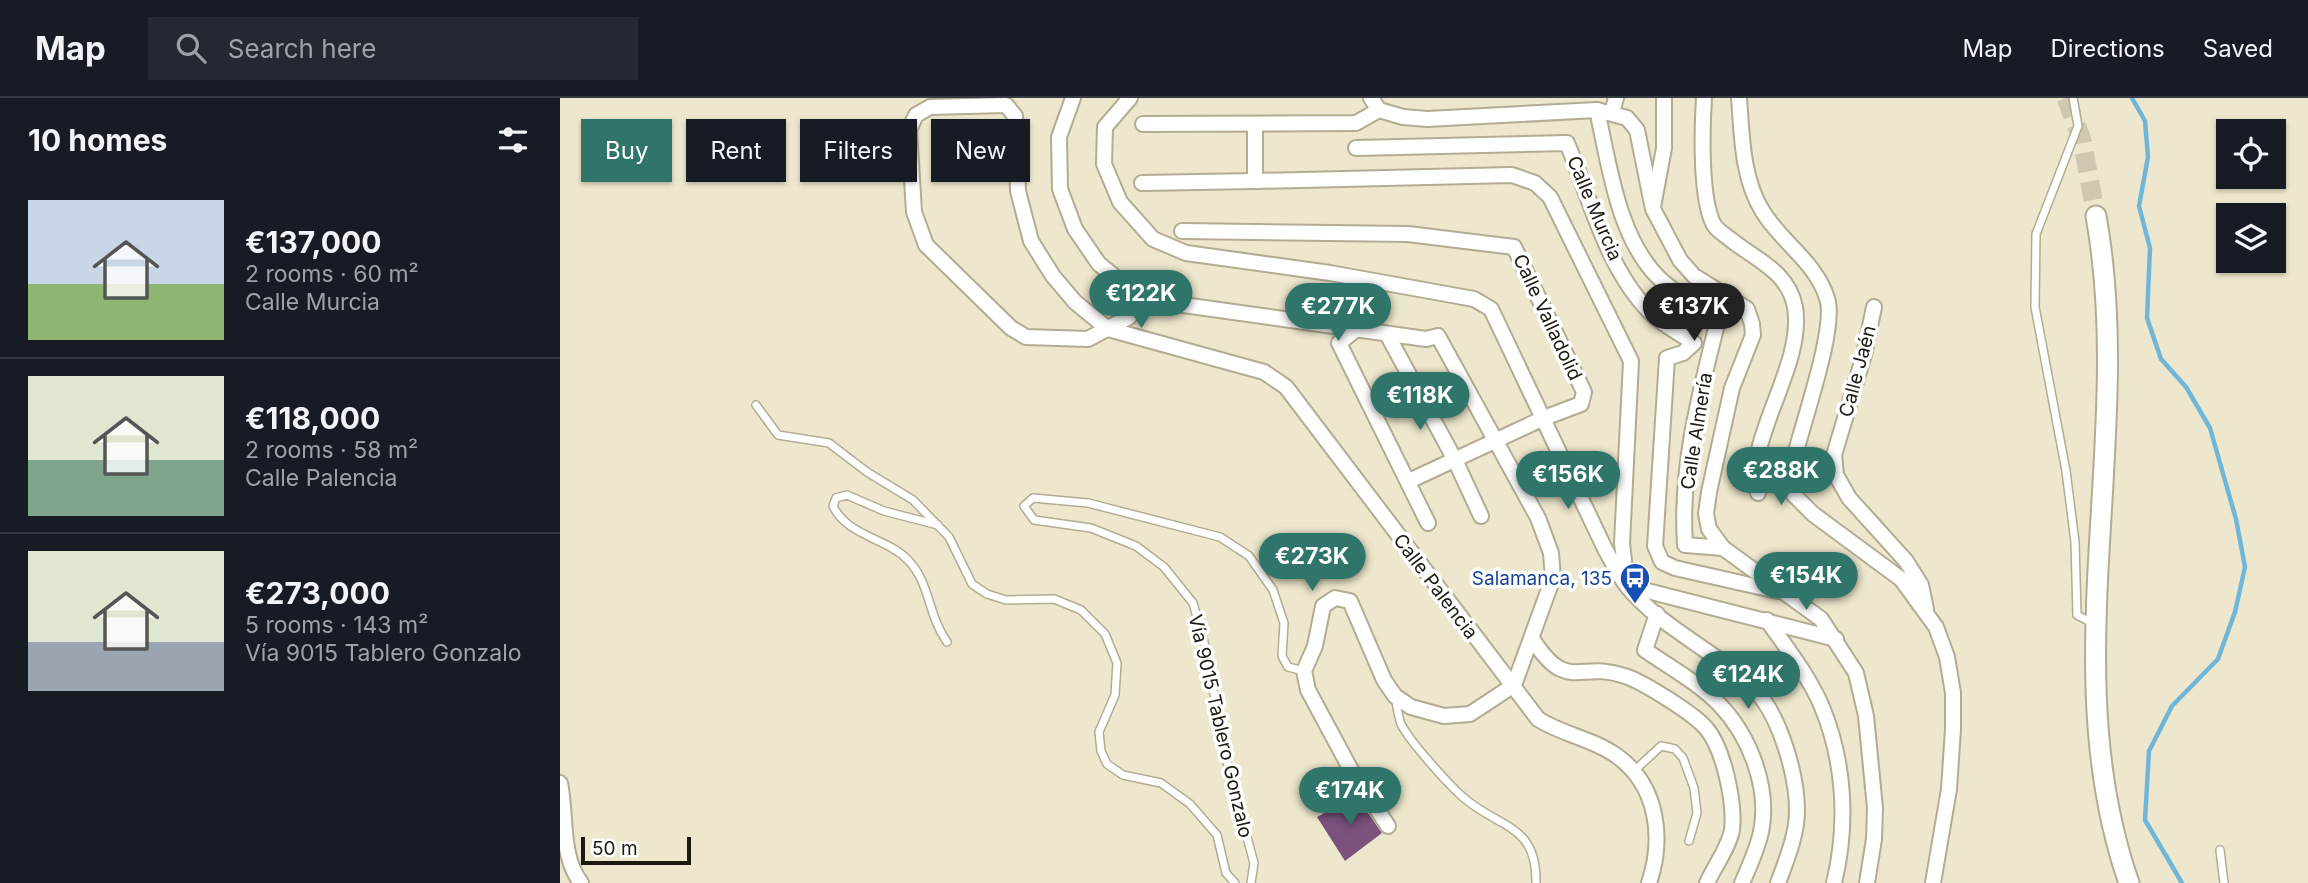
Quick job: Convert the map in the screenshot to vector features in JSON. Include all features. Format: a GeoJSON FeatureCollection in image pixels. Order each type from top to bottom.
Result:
{"type":"FeatureCollection","features":[{"type":"Feature","properties":{"kind":"street"},"geometry":{"type":"LineString","coordinates":[[1073,98],[1059,137],[1060,189],[1075,229],[1099,264],[1146,298],[1387,334],[1426,339],[1437,336],[1538,518],[1551,553],[1553,578],[1533,640],[1514,685],[1470,713],[1444,716],[1411,707],[1395,696],[1384,680],[1350,601],[1335,598],[1323,606],[1315,646],[1304,671]]}},
{"type":"Feature","properties":{"kind":"street"},"geometry":{"type":"LineString","coordinates":[[1130,98],[1105,127],[1104,164],[1120,202],[1153,239],[1186,253],[1330,273],[1474,299],[1491,309],[1605,549],[1626,586],[1657,614],[1720,659],[1755,689],[1777,723],[1788,760],[1797,811],[1790,850],[1778,883]]}},
{"type":"Feature","properties":{"kind":"street"},"geometry":{"type":"LineString","coordinates":[[1653,209],[1664,148],[1664,98]]}},
{"type":"Feature","properties":{"kind":"street"},"geometry":{"type":"LineString","coordinates":[[1704,98],[1704,169],[1708,208],[1715,228],[1766,262],[1784,280],[1794,305],[1796,331],[1756,466],[1754,479],[1758,493]]}},
{"type":"Feature","properties":{"kind":"street"},"geometry":{"type":"LineString","coordinates":[[1739,98],[1747,177],[1763,213],[1805,257],[1828,299],[1825,342],[1790,476],[1794,495],[1813,514],[1902,579],[1936,627],[1947,657],[1953,693],[1950,789],[1933,883]]}},
{"type":"Feature","properties":{"kind":"street"},"geometry":{"type":"LineString","coordinates":[[1143,124],[1356,123],[1375,104],[1403,117],[1427,119],[1597,110],[1614,105],[1627,118],[1637,130],[1653,209],[1680,260],[1694,276],[1747,309],[1752,324],[1753,335],[1732,388],[1709,492],[1706,514],[1709,529],[1723,548],[1821,619],[1856,673],[1866,716],[1875,808],[1874,839],[1867,883]]}},
{"type":"Feature","properties":{"kind":"street"},"geometry":{"type":"LineString","coordinates":[[1108,329],[1075,302],[1031,241],[1018,191],[1015,116],[1006,106],[930,107],[916,115],[909,130],[914,212],[926,246],[1011,328],[1026,337],[1088,339],[1108,329],[1129,317],[1146,298]]}},
{"type":"Feature","properties":{"kind":"street","name":"Calle Almería"},"geometry":{"type":"LineString","coordinates":[[1597,110],[1622,216],[1638,248],[1660,279],[1708,315],[1716,328],[1696,408],[1687,464],[1683,520],[1685,545],[1723,548]]}},
{"type":"Feature","properties":{"kind":"street"},"geometry":{"type":"LineString","coordinates":[[1255,125],[1255,181]]}},
{"type":"Feature","properties":{"kind":"street","name":"Calle Murcia"},"geometry":{"type":"LineString","coordinates":[[1356,148],[1567,143],[1615,261],[1634,291],[1654,316],[1694,343],[1684,353],[1667,358],[1654,546],[1662,562],[1675,568],[1783,592]]}},
{"type":"Feature","properties":{"kind":"street"},"geometry":{"type":"LineString","coordinates":[[1142,183],[1512,176],[1535,183],[1550,197],[1631,361],[1622,543],[1626,586]]}},
{"type":"Feature","properties":{"kind":"street"},"geometry":{"type":"LineString","coordinates":[[2096,216],[2105,265],[2108,392],[2095,625],[2097,742],[2118,851],[2129,883]]}},
{"type":"Feature","properties":{"kind":"street","name":"Calle Valladolid"},"geometry":{"type":"LineString","coordinates":[[1182,232],[1408,234],[1514,247],[1584,393],[1581,404],[1544,418],[1409,481]]}},
{"type":"Feature","properties":{"kind":"street","name":"Calle Jaén"},"geometry":{"type":"LineString","coordinates":[[1874,307],[1864,355],[1834,455],[1836,475],[1849,498],[1906,561],[1921,584],[1927,614]]}},
{"type":"Feature","properties":{"kind":"street"},"geometry":{"type":"LineString","coordinates":[[1357,328],[1339,343],[1428,523]]}},
{"type":"Feature","properties":{"kind":"street","name":"Calle Palencia"},"geometry":{"type":"LineString","coordinates":[[1108,329],[1264,372],[1286,387],[1538,719],[1558,732],[1616,755],[1633,771],[1651,799],[1658,831],[1656,862],[1649,883]]}},
{"type":"Feature","properties":{"kind":"street"},"geometry":{"type":"LineString","coordinates":[[1387,334],[1455,460],[1481,516]]}},
{"type":"Feature","properties":{"kind":"street"},"geometry":{"type":"LineString","coordinates":[[1626,586],[1836,639]]}},
{"type":"Feature","properties":{"kind":"street"},"geometry":{"type":"LineString","coordinates":[[1657,614],[1645,650],[1718,703],[1746,740],[1756,768],[1763,804],[1761,831],[1742,883]]}},
{"type":"Feature","properties":{"kind":"street"},"geometry":{"type":"LineString","coordinates":[[1767,620],[1822,706],[1833,741],[1843,782],[1835,883]]}},
{"type":"Feature","properties":{"kind":"street"},"geometry":{"type":"LineString","coordinates":[[1533,640],[1545,659],[1561,671],[1621,674],[1645,683],[1706,728],[1720,754],[1732,802],[1732,832],[1707,883]]}},
{"type":"Feature","properties":{"kind":"street","name":"Vía 9015 Tablero Gonzalo"},"geometry":{"type":"LineString","coordinates":[[1304,671],[1308,690],[1351,770],[1388,827]]}},
{"type":"Feature","properties":{"kind":"street"},"geometry":{"type":"LineString","coordinates":[[560,783],[564,851],[571,872],[581,883]]}},
{"type":"Feature","properties":{"kind":"lane"},"geometry":{"type":"LineString","coordinates":[[2073,98],[2078,126],[2036,234],[2035,307],[2066,471],[2075,542],[2077,615],[2095,625]]}},
{"type":"Feature","properties":{"kind":"lane","name":"Vía 9015 Tablero Gonzalo"},"geometry":{"type":"LineString","coordinates":[[756,405],[778,435],[829,443],[867,472],[913,500],[949,537],[972,584],[987,594],[1006,600],[1054,599],[1081,610],[1105,634],[1117,663],[1115,695],[1099,732],[1101,751],[1107,764],[1123,775],[1161,783],[1190,804],[1217,835],[1226,873],[1235,883]]}},
{"type":"Feature","properties":{"kind":"lane"},"geometry":{"type":"LineString","coordinates":[[939,525],[884,510],[847,495],[836,498],[833,506],[837,514],[866,537],[904,556],[920,573],[935,626],[947,642]]}},
{"type":"Feature","properties":{"kind":"lane","name":"Vía 9015 Tablero Gonzalo"},"geometry":{"type":"LineString","coordinates":[[1251,883],[1254,863],[1228,767],[1204,642],[1193,603],[1164,567],[1136,546],[1091,528],[1034,520],[1024,506],[1033,498],[1088,503],[1220,537],[1249,556],[1272,590],[1284,623],[1282,656],[1288,667],[1304,671]]}},
{"type":"Feature","properties":{"kind":"lane"},"geometry":{"type":"LineString","coordinates":[[1395,696],[1401,723],[1415,743],[1465,799],[1500,819],[1523,838],[1536,859],[1536,883]]}},
{"type":"Feature","properties":{"kind":"lane"},"geometry":{"type":"LineString","coordinates":[[1633,771],[1661,746],[1675,749],[1683,758],[1694,788],[1697,813],[1689,841]]}},
{"type":"Feature","properties":{"kind":"lane"},"geometry":{"type":"LineString","coordinates":[[2220,850],[2224,883]]}},
{"type":"Feature","properties":{"kind":"building"},"geometry":{"type":"Polygon","coordinates":[[[1356,796],[1382,833],[1345,861],[1317,817],[1356,796]]]}},
{"type":"Feature","properties":{"kind":"waterway"},"geometry":{"type":"LineString","coordinates":[[2132,98],[2145,121],[2148,157],[2139,206],[2150,248],[2147,318],[2161,359],[2186,387],[2210,428],[2236,519],[2245,567],[2235,612],[2218,659],[2172,706],[2149,751],[2145,820],[2182,883]]}},
{"type":"Feature","properties":{"kind":"tunnel"},"geometry":{"type":"LineString","coordinates":[[2066,98],[2082,140],[2096,216]]}},
{"type":"Feature","properties":{"kind":"place","name":"Salamanca, 135"},"geometry":{"type":"Point","coordinates":[1635,605]}}]}
